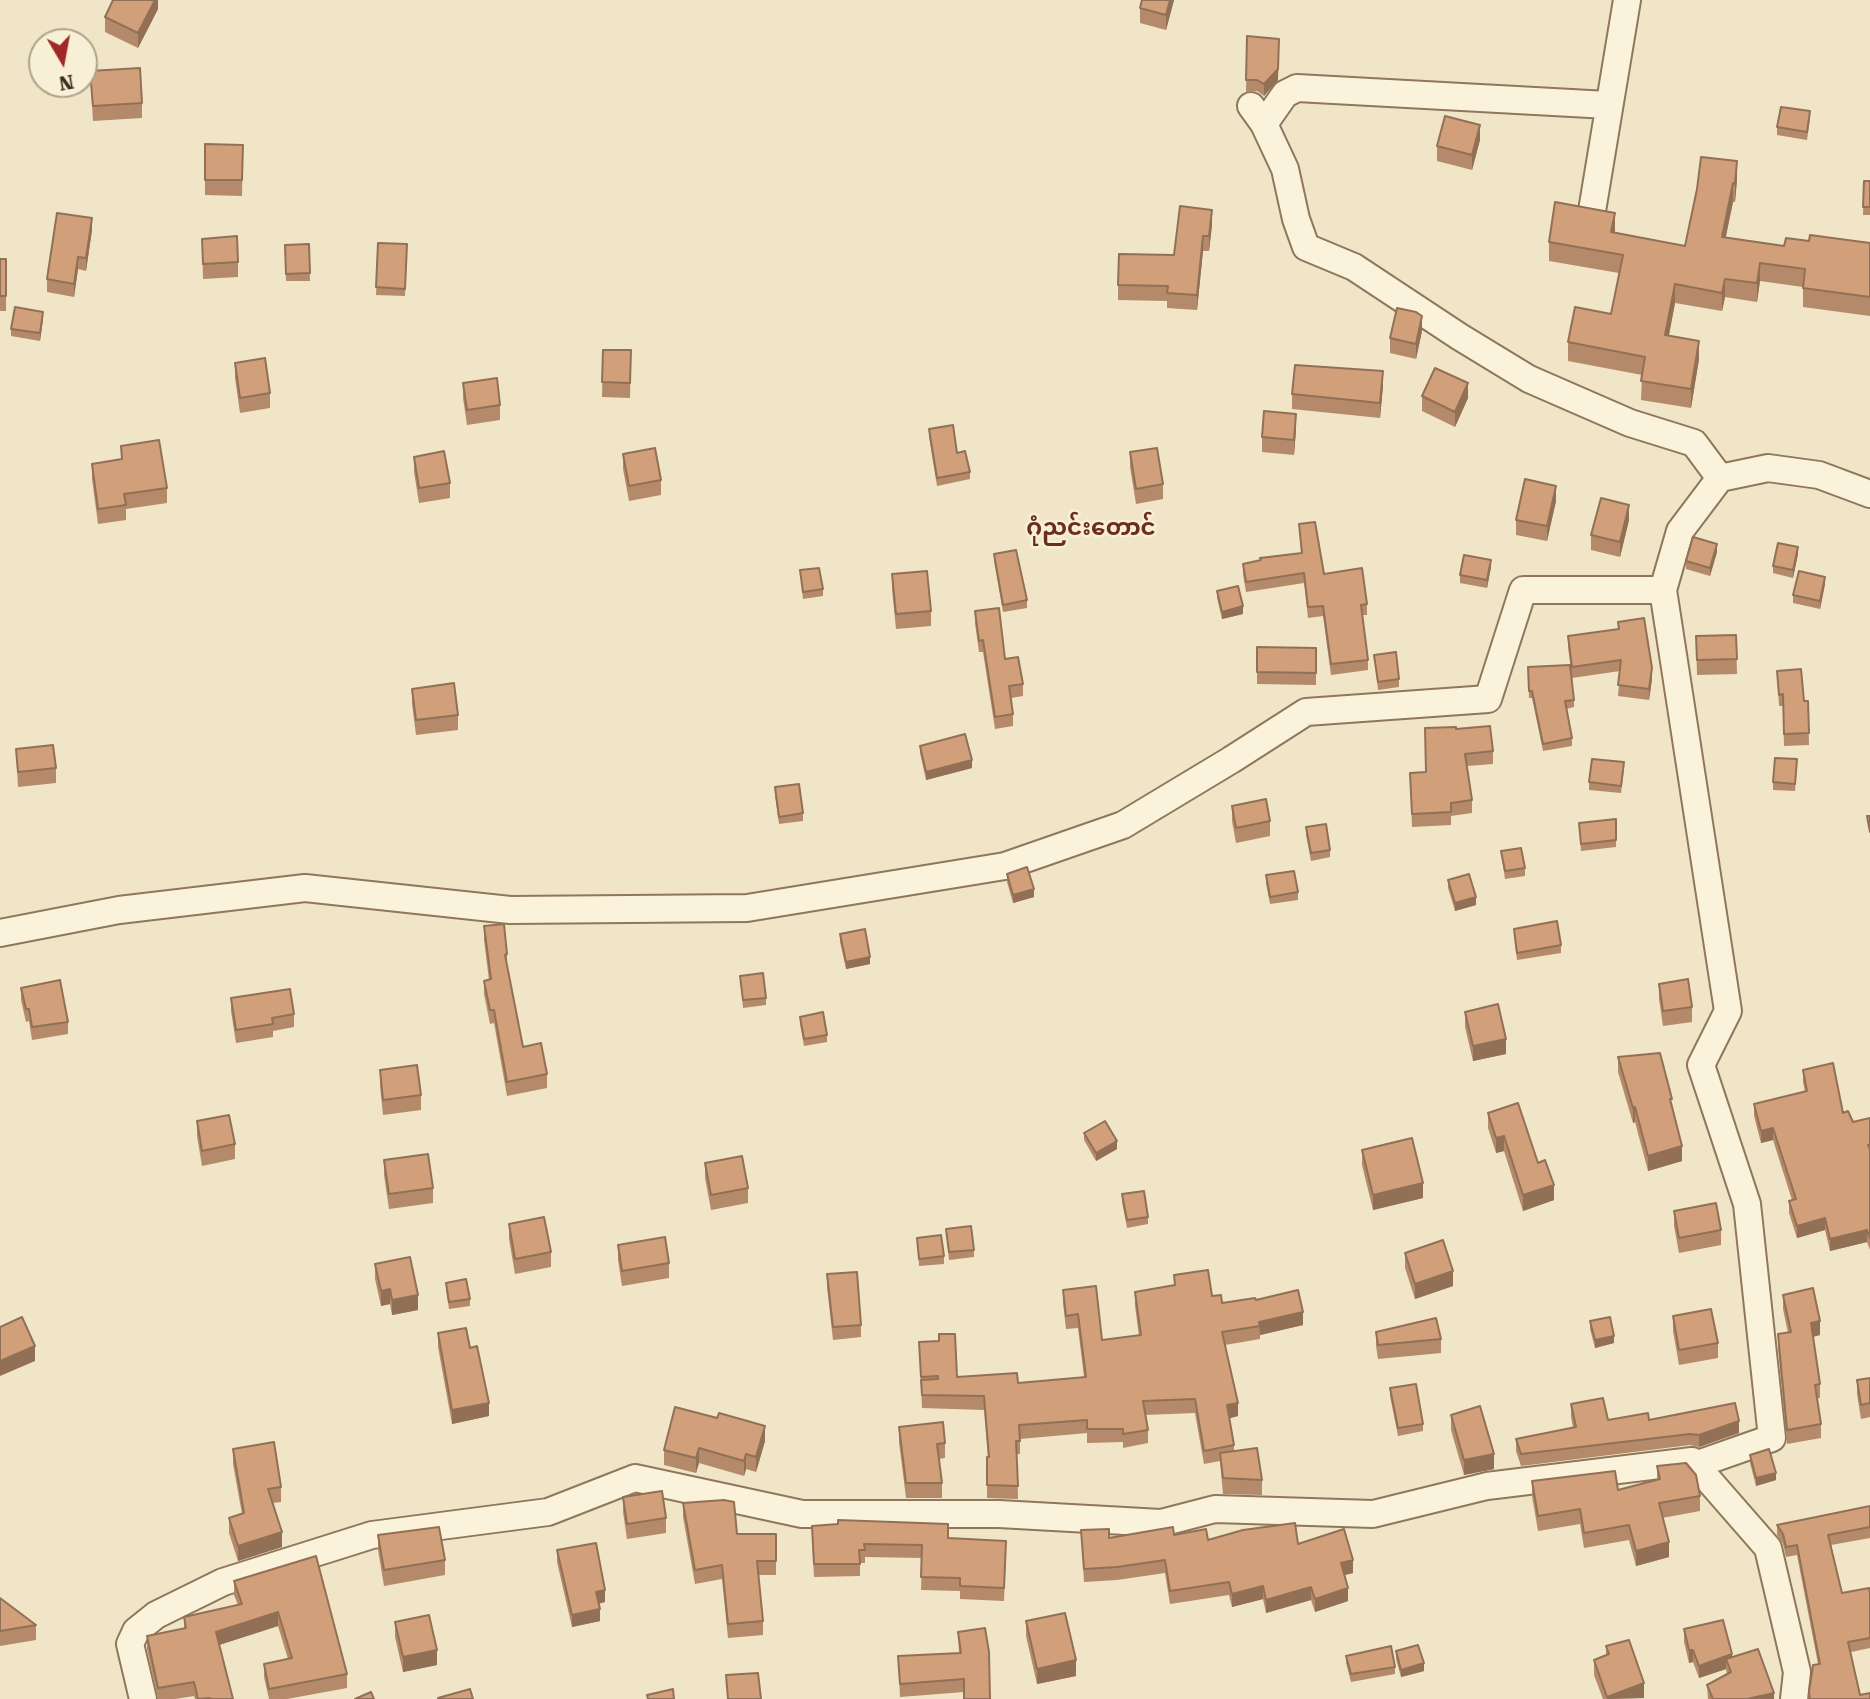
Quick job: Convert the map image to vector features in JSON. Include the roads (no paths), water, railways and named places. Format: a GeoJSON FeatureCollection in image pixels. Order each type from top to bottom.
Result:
{"type":"FeatureCollection","features":[{"type":"Feature","properties":{"kind":"street"},"geometry":{"type":"LineString","coordinates":[[1592,211],[1627,0]]}},
{"type":"Feature","properties":{"kind":"street"},"geometry":{"type":"LineString","coordinates":[[1608,105],[1297,88],[1284,94],[1257,115],[1285,169],[1296,219],[1306,247],[1354,267],[1529,379],[1630,423],[1695,443],[1720,478]]}},
{"type":"Feature","properties":{"kind":"street"},"geometry":{"type":"LineString","coordinates":[[1695,1465],[1772,1438],[1746,1204],[1701,1065],[1728,1012],[1664,590],[1680,531],[1720,478],[1768,468],[1819,475],[1870,494]]}},
{"type":"Feature","properties":{"kind":"street"},"geometry":{"type":"LineString","coordinates":[[0,933],[119,909],[305,888],[510,910],[747,908],[1005,866],[1123,825],[1306,712],[1488,699],[1523,590],[1664,590]]}},
{"type":"Feature","properties":{"kind":"street"},"geometry":{"type":"LineString","coordinates":[[143,1699],[130,1644],[136,1630],[156,1615],[223,1582],[372,1535],[548,1512],[635,1478],[802,1514],[999,1514],[1161,1523],[1216,1508],[1373,1514],[1487,1486],[1692,1461],[1768,1548],[1797,1672],[1794,1699]]}},
{"type":"Feature","properties":{"kind":"district","name":"ဂုံညင်းတောင်"},"geometry":{"type":"Point","coordinates":[1091,528]}}]}
